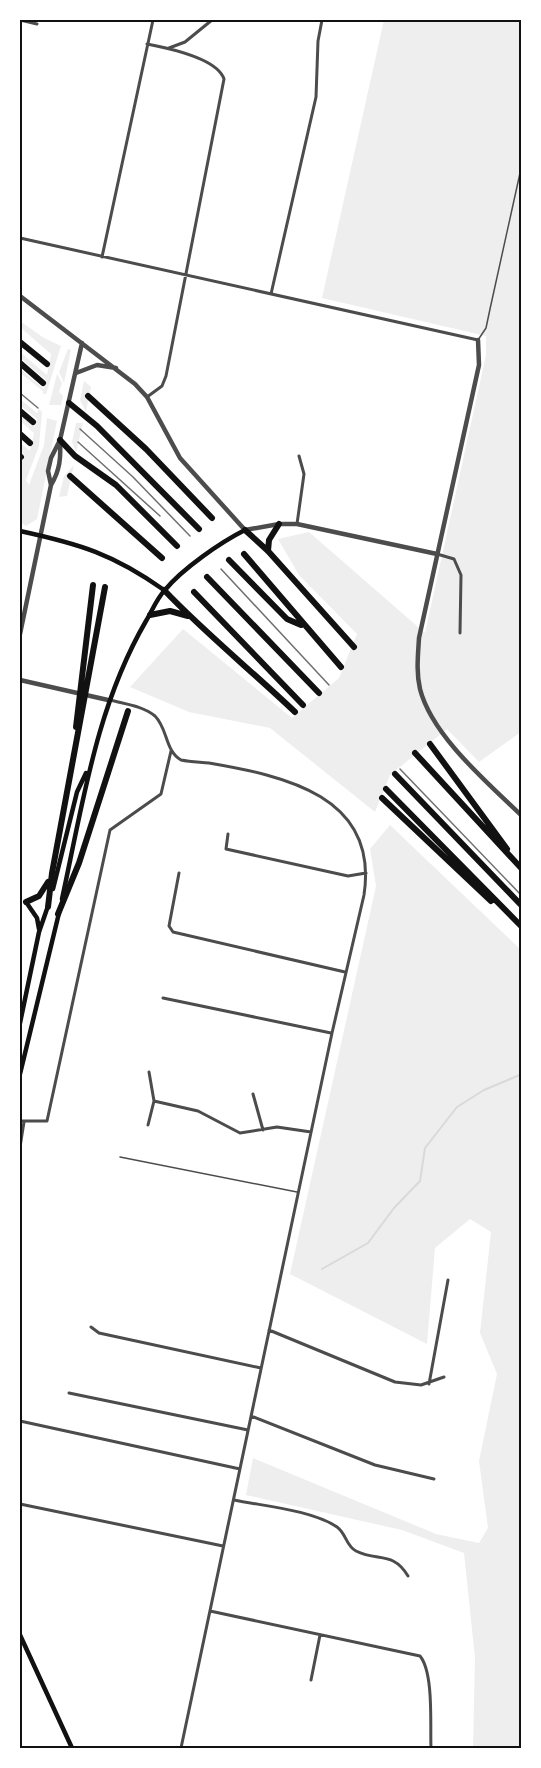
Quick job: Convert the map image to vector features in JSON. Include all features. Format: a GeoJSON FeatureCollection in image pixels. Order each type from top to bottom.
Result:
{"type":"FeatureCollection","features":[{"type":"Feature","properties":{"kind":"highway"},"geometry":{"type":"LineString","coordinates":[[20,342],[47,364]]}},
{"type":"Feature","properties":{"kind":"highway"},"geometry":{"type":"LineString","coordinates":[[20,363],[43,383]]}},
{"type":"Feature","properties":{"kind":"highway"},"geometry":{"type":"LineString","coordinates":[[88,396],[146,449],[212,518]]}},
{"type":"Feature","properties":{"kind":"highway"},"geometry":{"type":"LineString","coordinates":[[69,403],[106,434],[199,529]]}},
{"type":"Feature","properties":{"kind":"highway"},"geometry":{"type":"LineString","coordinates":[[20,411],[33,422]]}},
{"type":"Feature","properties":{"kind":"highway"},"geometry":{"type":"LineString","coordinates":[[20,434],[30,443]]}},
{"type":"Feature","properties":{"kind":"highway"},"geometry":{"type":"LineString","coordinates":[[60,440],[75,456],[116,485],[177,546]]}},
{"type":"Feature","properties":{"kind":"highway"},"geometry":{"type":"LineString","coordinates":[[70,476],[162,558]]}},
{"type":"Feature","properties":{"kind":"highway"},"geometry":{"type":"LineString","coordinates":[[268,551],[269,540],[279,524]]}},
{"type":"Feature","properties":{"kind":"highway"},"geometry":{"type":"LineString","coordinates":[[245,530],[268,551],[354,647]]}},
{"type":"Feature","properties":{"kind":"highway"},"geometry":{"type":"LineString","coordinates":[[243,554],[341,667]]}},
{"type":"Feature","properties":{"kind":"highway"},"geometry":{"type":"LineString","coordinates":[[230,560],[287,619],[304,627]]}},
{"type":"Feature","properties":{"kind":"highway"},"geometry":{"type":"LineString","coordinates":[[207,577],[319,693]]}},
{"type":"Feature","properties":{"kind":"highway"},"geometry":{"type":"LineString","coordinates":[[70,774],[93,585]]}},
{"type":"Feature","properties":{"kind":"highway"},"geometry":{"type":"LineString","coordinates":[[48,907],[52,873],[105,586]]}},
{"type":"Feature","properties":{"kind":"highway"},"geometry":{"type":"LineString","coordinates":[[164,590],[189,616],[239,658],[295,712]]}},
{"type":"Feature","properties":{"kind":"highway"},"geometry":{"type":"LineString","coordinates":[[194,592],[303,705]]}},
{"type":"Feature","properties":{"kind":"highway"},"geometry":{"type":"LineString","coordinates":[[150,615],[170,611],[189,616]]}},
{"type":"Feature","properties":{"kind":"highway"},"geometry":{"type":"LineString","coordinates":[[58,914],[79,863],[128,711]]}},
{"type":"Feature","properties":{"kind":"highway"},"geometry":{"type":"LineString","coordinates":[[430,744],[522,869]]}},
{"type":"Feature","properties":{"kind":"highway"},"geometry":{"type":"LineString","coordinates":[[416,753],[522,869]]}},
{"type":"Feature","properties":{"kind":"highway"},"geometry":{"type":"LineString","coordinates":[[395,774],[522,906]]}},
{"type":"Feature","properties":{"kind":"highway"},"geometry":{"type":"LineString","coordinates":[[386,789],[522,928]]}},
{"type":"Feature","properties":{"kind":"highway"},"geometry":{"type":"LineString","coordinates":[[382,798],[522,928]]}},
{"type":"Feature","properties":{"kind":"highway"},"geometry":{"type":"LineString","coordinates":[[23,902],[45,890],[52,873]]}},
{"type":"Feature","properties":{"kind":"main road"},"geometry":{"type":"LineString","coordinates":[[20,1074],[58,914],[88,768],[108,700],[131,647],[164,590],[211,552],[245,530]]}},
{"type":"Feature","properties":{"kind":"main road"},"geometry":{"type":"LineString","coordinates":[[20,531],[112,557],[164,590]]}},
{"type":"Feature","properties":{"kind":"main road"},"geometry":{"type":"LineString","coordinates":[[20,1023],[39,932],[48,907],[77,792],[88,768]]}},
{"type":"Feature","properties":{"kind":"main road"},"geometry":{"type":"LineString","coordinates":[[23,902],[38,918],[39,932]]}},
{"type":"Feature","properties":{"kind":"main road"},"geometry":{"type":"LineString","coordinates":[[20,1635],[72,1749]]}},
{"type":"Feature","properties":{"kind":"street"},"geometry":{"type":"LineString","coordinates":[[20,20],[37,24]]}},
{"type":"Feature","properties":{"kind":"street"},"geometry":{"type":"LineString","coordinates":[[102,257],[153,20]]}},
{"type":"Feature","properties":{"kind":"street"},"geometry":{"type":"LineString","coordinates":[[168,48],[185,42],[212,20]]}},
{"type":"Feature","properties":{"kind":"street"},"geometry":{"type":"LineString","coordinates":[[271,294],[316,97],[318,41],[322,20]]}},
{"type":"Feature","properties":{"kind":"street"},"geometry":{"type":"LineString","coordinates":[[147,44],[168,48],[216,66],[221,70],[224,86],[164,382],[147,397]]}},
{"type":"Feature","properties":{"kind":"street"},"geometry":{"type":"LineString","coordinates":[[20,238],[478,340],[479,365],[419,638],[418,676],[420,690],[432,716],[455,747],[522,816]]}},
{"type":"Feature","properties":{"kind":"street"},"geometry":{"type":"LineString","coordinates":[[20,296],[118,368],[147,397],[180,458],[245,530],[279,524],[297,524],[437,554],[454,560],[461,575],[460,633]]}},
{"type":"Feature","properties":{"kind":"street"},"geometry":{"type":"LineString","coordinates":[[51,485],[48,471],[51,458],[60,440],[82,343]]}},
{"type":"Feature","properties":{"kind":"street"},"geometry":{"type":"LineString","coordinates":[[76,374],[97,365],[118,368]]}},
{"type":"Feature","properties":{"kind":"street"},"geometry":{"type":"LineString","coordinates":[[20,634],[51,485],[61,460],[60,440]]}},
{"type":"Feature","properties":{"kind":"street"},"geometry":{"type":"LineString","coordinates":[[297,524],[304,474],[299,456]]}},
{"type":"Feature","properties":{"kind":"street"},"geometry":{"type":"LineString","coordinates":[[20,680],[140,708],[156,717],[163,727],[171,751],[176,757],[188,762],[207,763],[290,782],[309,789],[334,806],[355,831],[362,850],[366,873],[364,895],[310,1132],[181,1749]]}},
{"type":"Feature","properties":{"kind":"street"},"geometry":{"type":"LineString","coordinates":[[20,1147],[22,1122],[47,1121],[107,838],[115,825],[161,794],[171,751]]}},
{"type":"Feature","properties":{"kind":"street"},"geometry":{"type":"LineString","coordinates":[[228,834],[226,849],[348,876],[366,873]]}},
{"type":"Feature","properties":{"kind":"street"},"geometry":{"type":"LineString","coordinates":[[179,873],[169,926],[173,932],[345,972]]}},
{"type":"Feature","properties":{"kind":"street"},"geometry":{"type":"LineString","coordinates":[[163,998],[332,1033]]}},
{"type":"Feature","properties":{"kind":"street"},"geometry":{"type":"LineString","coordinates":[[148,1125],[154,1101],[149,1072]]}},
{"type":"Feature","properties":{"kind":"street"},"geometry":{"type":"LineString","coordinates":[[253,1094],[263,1130]]}},
{"type":"Feature","properties":{"kind":"street"},"geometry":{"type":"LineString","coordinates":[[154,1101],[198,1111],[240,1133],[284,1126],[310,1132]]}},
{"type":"Feature","properties":{"kind":"street"},"geometry":{"type":"LineString","coordinates":[[429,1384],[448,1280]]}},
{"type":"Feature","properties":{"kind":"street"},"geometry":{"type":"LineString","coordinates":[[91,1327],[99,1332],[261,1368]]}},
{"type":"Feature","properties":{"kind":"street"},"geometry":{"type":"LineString","coordinates":[[269,1330],[396,1382],[429,1384],[444,1377]]}},
{"type":"Feature","properties":{"kind":"street"},"geometry":{"type":"LineString","coordinates":[[69,1394],[248,1430]]}},
{"type":"Feature","properties":{"kind":"street"},"geometry":{"type":"LineString","coordinates":[[251,1416],[375,1465],[434,1479]]}},
{"type":"Feature","properties":{"kind":"street"},"geometry":{"type":"LineString","coordinates":[[20,1421],[240,1469]]}},
{"type":"Feature","properties":{"kind":"street"},"geometry":{"type":"LineString","coordinates":[[234,1500],[323,1520],[339,1528],[351,1549],[361,1554],[392,1559],[400,1564],[408,1576]]}},
{"type":"Feature","properties":{"kind":"street"},"geometry":{"type":"LineString","coordinates":[[20,1504],[224,1546]]}},
{"type":"Feature","properties":{"kind":"street"},"geometry":{"type":"LineString","coordinates":[[210,1611],[416,1653],[424,1660],[429,1687],[431,1749]]}},
{"type":"Feature","properties":{"kind":"street"},"geometry":{"type":"LineString","coordinates":[[311,1680],[320,1635]]}},
{"type":"Feature","properties":{"kind":"lane"},"geometry":{"type":"LineString","coordinates":[[478,340],[486,328],[522,164]]}},
{"type":"Feature","properties":{"kind":"lane"},"geometry":{"type":"LineString","coordinates":[[120,1157],[298,1192]]}},
{"type":"Feature","properties":{"kind":"shaded area"},"geometry":{"type":"Polygon","coordinates":[[[384,20],[521,20],[521,732],[479,762],[447,729],[390,775],[375,812],[270,728],[189,712],[130,687],[183,629],[292,718],[339,678],[357,634],[299,575],[278,539],[309,532],[425,633],[486,355],[486,336],[322,298],[384,20]]]}},
{"type":"Feature","properties":{"kind":"shaded area"},"geometry":{"type":"Polygon","coordinates":[[[20,321],[44,338],[61,346],[46,394],[43,394],[43,391],[20,373],[20,369],[44,389],[46,380],[20,358],[20,352],[47,375],[51,354],[20,327],[20,321]]]}},
{"type":"Feature","properties":{"kind":"shaded area"},"geometry":{"type":"Polygon","coordinates":[[[68,349],[71,350],[64,383],[59,372],[68,349]]]}},
{"type":"Feature","properties":{"kind":"shaded area"},"geometry":{"type":"Polygon","coordinates":[[[57,374],[62,383],[59,392],[63,396],[61,405],[49,405],[57,374]]]}},
{"type":"Feature","properties":{"kind":"shaded area"},"geometry":{"type":"Polygon","coordinates":[[[84,381],[91,387],[86,412],[80,400],[84,381]]]}},
{"type":"Feature","properties":{"kind":"shaded area"},"geometry":{"type":"Polygon","coordinates":[[[20,399],[37,413],[39,409],[42,412],[39,446],[26,480],[29,485],[44,445],[47,418],[57,421],[37,519],[26,526],[20,522],[20,459],[25,456],[20,451],[20,443],[30,451],[34,433],[20,421],[20,415],[35,427],[37,419],[20,405],[20,399]]]}},
{"type":"Feature","properties":{"kind":"shaded area"},"geometry":{"type":"Polygon","coordinates":[[[76,423],[83,423],[76,453],[72,442],[76,423]]]}},
{"type":"Feature","properties":{"kind":"shaded area"},"geometry":{"type":"Polygon","coordinates":[[[74,465],[67,496],[59,497],[64,476],[74,465]]]}},
{"type":"Feature","properties":{"kind":"shaded area"},"geometry":{"type":"Polygon","coordinates":[[[390,825],[521,950],[521,1748],[473,1748],[475,1658],[464,1553],[402,1530],[246,1495],[253,1458],[436,1534],[479,1543],[488,1528],[479,1461],[497,1374],[480,1333],[491,1232],[470,1219],[435,1248],[427,1344],[290,1274],[376,886],[370,849],[390,825]]]}},
{"type":"Feature","properties":{"kind":"waterway"},"geometry":{"type":"LineString","coordinates":[[322,1269],[368,1243],[394,1208],[420,1181],[425,1148],[457,1107],[484,1090],[522,1074]]}},
{"type":"Feature","properties":{"kind":"tram line"},"geometry":{"type":"LineString","coordinates":[[20,393],[38,408]]}},
{"type":"Feature","properties":{"kind":"tram line"},"geometry":{"type":"LineString","coordinates":[[80,429],[133,477],[190,536]]}},
{"type":"Feature","properties":{"kind":"tram line"},"geometry":{"type":"LineString","coordinates":[[78,442],[160,516]]}},
{"type":"Feature","properties":{"kind":"tram line"},"geometry":{"type":"LineString","coordinates":[[221,569],[329,685]]}},
{"type":"Feature","properties":{"kind":"tram line"},"geometry":{"type":"LineString","coordinates":[[400,769],[522,896]]}}]}
